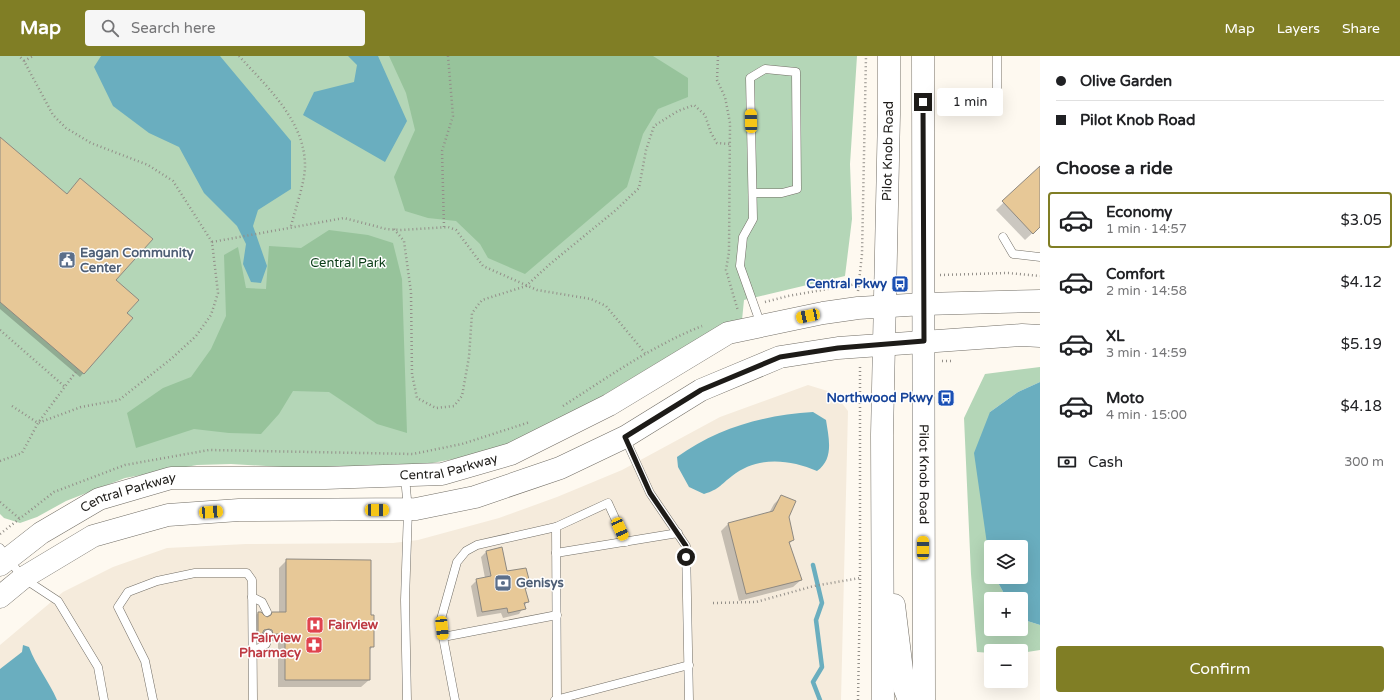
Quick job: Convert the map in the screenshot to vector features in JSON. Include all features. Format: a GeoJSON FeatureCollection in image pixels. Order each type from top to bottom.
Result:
{"type":"FeatureCollection","features":[{"type":"Feature","properties":{"kind":"street","name":"Pilot Knob Road"},"geometry":{"type":"LineString","coordinates":[[883,700],[882,435],[890,114],[889,56]]}},
{"type":"Feature","properties":{"kind":"street","name":"Pilot Knob Road"},"geometry":{"type":"LineString","coordinates":[[923,56],[924,700]]}},
{"type":"Feature","properties":{"kind":"street","name":"Central Parkway"},"geometry":{"type":"LineString","coordinates":[[3,557],[99,498],[170,478],[325,478],[442,474],[511,454],[609,405],[728,333],[823,313],[858,308],[924,304],[1040,301]]}},
{"type":"Feature","properties":{"kind":"street"},"geometry":{"type":"LineString","coordinates":[[0,598],[23,578],[93,536],[168,515],[239,510],[408,510],[474,497],[560,468],[625,437],[701,390],[780,357],[838,348],[884,344],[1022,335],[1040,336]]}},
{"type":"Feature","properties":{"kind":"street","name":"Pilot Knob Road"},"geometry":{"type":"LineString","coordinates":[[883,557],[895,613],[904,687],[908,700]]}},
{"type":"Feature","properties":{"kind":"lane"},"geometry":{"type":"LineString","coordinates":[[996,88],[997,56]]}},
{"type":"Feature","properties":{"kind":"lane"},"geometry":{"type":"LineString","coordinates":[[752,193],[782,193],[796,189],[796,72],[765,69],[750,78],[752,193],[753,219],[743,237],[740,266],[761,326]]}},
{"type":"Feature","properties":{"kind":"lane"},"geometry":{"type":"LineString","coordinates":[[1003,237],[1014,254],[1040,257]]}},
{"type":"Feature","properties":{"kind":"lane"},"geometry":{"type":"LineString","coordinates":[[625,437],[650,493],[686,546],[689,700]]}},
{"type":"Feature","properties":{"kind":"lane"},"geometry":{"type":"LineString","coordinates":[[405,475],[408,510],[405,600],[407,700]]}},
{"type":"Feature","properties":{"kind":"lane"},"geometry":{"type":"LineString","coordinates":[[456,700],[443,637],[441,619],[457,562],[466,551],[477,545],[556,527],[608,503],[626,542]]}},
{"type":"Feature","properties":{"kind":"lane"},"geometry":{"type":"LineString","coordinates":[[556,527],[557,700],[689,665]]}},
{"type":"Feature","properties":{"kind":"lane"},"geometry":{"type":"LineString","coordinates":[[556,553],[678,534]]}},
{"type":"Feature","properties":{"kind":"lane"},"geometry":{"type":"LineString","coordinates":[[3,557],[23,578],[58,601],[98,667],[104,700]]}},
{"type":"Feature","properties":{"kind":"lane"},"geometry":{"type":"LineString","coordinates":[[154,700],[146,661],[118,607],[128,592],[157,581],[195,573],[247,573],[252,580],[252,700]]}},
{"type":"Feature","properties":{"kind":"lane"},"geometry":{"type":"LineString","coordinates":[[252,597],[262,602],[268,612]]}},
{"type":"Feature","properties":{"kind":"lane"},"geometry":{"type":"LineString","coordinates":[[443,637],[557,615]]}},
{"type":"Feature","properties":{"kind":"lane"},"geometry":{"type":"LineString","coordinates":[[252,652],[266,644],[268,634]]}},
{"type":"Feature","properties":{"kind":"path"},"geometry":{"type":"LineString","coordinates":[[19,56],[24,61],[53,115],[62,124],[91,143],[148,165],[173,181],[212,242],[218,293],[211,315],[196,336],[171,359],[119,400],[81,407],[38,423]]}},
{"type":"Feature","properties":{"kind":"path"},"geometry":{"type":"LineString","coordinates":[[24,61],[33,56]]}},
{"type":"Feature","properties":{"kind":"path"},"geometry":{"type":"LineString","coordinates":[[239,56],[275,96],[292,120],[303,143],[305,168],[291,226]]}},
{"type":"Feature","properties":{"kind":"path"},"geometry":{"type":"LineString","coordinates":[[444,227],[442,151],[453,116],[448,56]]}},
{"type":"Feature","properties":{"kind":"path"},"geometry":{"type":"LineString","coordinates":[[718,56],[717,80],[725,97],[730,123],[729,252],[726,270],[738,311]]}},
{"type":"Feature","properties":{"kind":"path"},"geometry":{"type":"LineString","coordinates":[[858,308],[857,284],[862,254],[866,56]]}},
{"type":"Feature","properties":{"kind":"path"},"geometry":{"type":"LineString","coordinates":[[394,229],[404,241],[411,292],[412,374],[417,398],[436,408],[454,406],[462,396],[469,357],[472,313],[482,300],[526,286],[550,264],[616,210],[639,188],[646,150],[654,126],[678,110],[694,105],[705,115],[711,133],[717,143],[730,144]]}},
{"type":"Feature","properties":{"kind":"path"},"geometry":{"type":"LineString","coordinates":[[212,242],[291,226],[344,218],[365,224],[394,229],[444,227],[456,230],[483,266],[537,290],[591,299],[606,306],[645,353]]}},
{"type":"Feature","properties":{"kind":"path"},"geometry":{"type":"LineString","coordinates":[[924,278],[949,274],[1008,273],[1040,276]]}},
{"type":"Feature","properties":{"kind":"path"},"geometry":{"type":"LineString","coordinates":[[732,314],[754,305],[788,296],[857,284]]}},
{"type":"Feature","properties":{"kind":"path"},"geometry":{"type":"LineString","coordinates":[[558,409],[645,353],[679,335],[705,324]]}},
{"type":"Feature","properties":{"kind":"path"},"geometry":{"type":"LineString","coordinates":[[0,330],[64,386]]}},
{"type":"Feature","properties":{"kind":"path"},"geometry":{"type":"LineString","coordinates":[[858,700],[860,578],[860,347]]}},
{"type":"Feature","properties":{"kind":"path"},"geometry":{"type":"LineString","coordinates":[[0,461],[22,453],[38,423],[78,369]]}},
{"type":"Feature","properties":{"kind":"path"},"geometry":{"type":"LineString","coordinates":[[12,406],[38,423]]}},
{"type":"Feature","properties":{"kind":"path"},"geometry":{"type":"LineString","coordinates":[[0,534],[54,492],[126,465],[209,450],[413,454],[462,444],[537,420]]}},
{"type":"Feature","properties":{"kind":"path"},"geometry":{"type":"LineString","coordinates":[[0,502],[20,519]]}},
{"type":"Feature","properties":{"kind":"path"},"geometry":{"type":"LineString","coordinates":[[713,603],[756,602],[814,586],[860,578]]}},
{"type":"Feature","properties":{"kind":"shaded area"},"geometry":{"type":"Polygon","coordinates":[[[808,385],[834,393],[848,411],[841,700],[0,700],[0,645],[63,592],[113,567],[167,548],[246,544],[393,543],[418,540],[499,518],[557,497],[622,470],[720,417],[808,385]]]}},
{"type":"Feature","properties":{"kind":"green space","name":"Central Park"},"geometry":{"type":"Polygon","coordinates":[[[0,56],[857,56],[850,164],[852,219],[845,276],[744,300],[742,320],[687,345],[544,431],[480,454],[411,467],[315,469],[231,464],[197,465],[125,478],[66,501],[37,517],[20,523],[4,518],[0,514],[0,56]]]}},
{"type":"Feature","properties":{"kind":"green space"},"geometry":{"type":"Polygon","coordinates":[[[389,56],[653,56],[688,78],[688,97],[658,109],[643,134],[627,187],[525,274],[488,258],[480,244],[456,221],[428,218],[405,211],[394,177],[415,130],[406,93],[389,56]]]}},
{"type":"Feature","properties":{"kind":"green space"},"geometry":{"type":"Polygon","coordinates":[[[329,230],[368,235],[393,243],[402,279],[407,433],[377,424],[329,392],[293,391],[279,414],[261,434],[229,433],[194,429],[136,448],[127,413],[163,388],[191,377],[211,349],[226,316],[224,255],[238,247],[246,288],[266,289],[269,246],[301,248],[329,230]]]}},
{"type":"Feature","properties":{"kind":"green space"},"geometry":{"type":"Polygon","coordinates":[[[1040,367],[1040,382],[1018,392],[990,412],[990,540],[984,540],[984,584],[999,584],[1003,592],[984,592],[984,636],[1028,636],[1028,621],[1040,625],[1040,650],[1028,652],[1028,644],[984,644],[984,652],[977,652],[971,574],[964,418],[985,374],[1040,367]]]}},
{"type":"Feature","properties":{"kind":"water"},"geometry":{"type":"Polygon","coordinates":[[[101,56],[220,56],[291,141],[291,189],[258,210],[253,226],[267,266],[261,283],[251,282],[243,264],[246,244],[237,226],[204,193],[179,147],[149,133],[113,106],[94,67],[101,56]]]}},
{"type":"Feature","properties":{"kind":"water"},"geometry":{"type":"Polygon","coordinates":[[[348,56],[378,56],[407,121],[385,162],[303,115],[314,92],[354,82],[357,65],[348,56]]]}},
{"type":"Feature","properties":{"kind":"water"},"geometry":{"type":"Polygon","coordinates":[[[1040,382],[1040,625],[1028,621],[1028,592],[1003,592],[999,584],[1028,584],[1028,540],[986,540],[974,453],[990,412],[1018,392],[1040,382]]]}},
{"type":"Feature","properties":{"kind":"water"},"geometry":{"type":"Polygon","coordinates":[[[813,412],[826,420],[829,441],[826,461],[817,471],[784,462],[762,462],[742,470],[717,488],[704,494],[689,487],[678,467],[677,457],[708,438],[725,431],[777,416],[813,412]]]}},
{"type":"Feature","properties":{"kind":"water"},"geometry":{"type":"Polygon","coordinates":[[[23,645],[29,647],[35,661],[57,700],[0,700],[0,669],[22,652],[23,645]]]}},
{"type":"Feature","properties":{"kind":"building","name":"Eagan Community Center"},"geometry":{"type":"Polygon","coordinates":[[[0,137],[67,194],[80,178],[153,239],[116,280],[139,300],[127,313],[133,318],[84,374],[0,302],[0,137]]]}},
{"type":"Feature","properties":{"kind":"building"},"geometry":{"type":"Polygon","coordinates":[[[1040,166],[1040,227],[1033,234],[1002,201],[1040,166]]]}},
{"type":"Feature","properties":{"kind":"building"},"geometry":{"type":"Polygon","coordinates":[[[781,495],[796,501],[789,517],[794,540],[789,542],[802,580],[746,594],[728,523],[773,511],[781,495]]]}},
{"type":"Feature","properties":{"kind":"building","name":"Genisys"},"geometry":{"type":"Polygon","coordinates":[[[502,547],[507,571],[526,568],[531,587],[525,588],[529,602],[524,603],[526,609],[508,613],[507,608],[482,612],[476,579],[491,576],[486,551],[502,547]]]}},
{"type":"Feature","properties":{"kind":"building","name":"Fairview"},"geometry":{"type":"Polygon","coordinates":[[[286,559],[371,560],[371,615],[374,615],[374,647],[370,647],[370,680],[285,680],[285,634],[273,634],[272,630],[269,629],[264,630],[262,634],[258,634],[258,612],[261,612],[267,617],[271,615],[272,612],[286,612],[286,559]]]}},
{"type":"Feature","properties":{"kind":"waterway"},"geometry":{"type":"LineString","coordinates":[[813,565],[822,603],[816,620],[822,667],[813,682],[820,700]]}},
{"type":"Feature","properties":{"kind":"place","name":"Eagan Community Center"},"geometry":{"type":"Point","coordinates":[67,260]}},
{"type":"Feature","properties":{"kind":"place","name":"Central Pkwy"},"geometry":{"type":"Point","coordinates":[900,284]}},
{"type":"Feature","properties":{"kind":"place","name":"Northwood Pkwy"},"geometry":{"type":"Point","coordinates":[946,398]}},
{"type":"Feature","properties":{"kind":"place","name":"Genisys"},"geometry":{"type":"Point","coordinates":[503,583]}},
{"type":"Feature","properties":{"kind":"place","name":"Fairview"},"geometry":{"type":"Point","coordinates":[315,625]}},
{"type":"Feature","properties":{"kind":"place","name":"Fairview Pharmacy"},"geometry":{"type":"Point","coordinates":[314,645]}},
{"type":"Feature","properties":{"kind":"route"},"geometry":{"type":"LineString","coordinates":[[686,557],[686,546],[650,493],[625,437],[701,390],[780,357],[838,348],[924,341],[923,102]]}}]}
